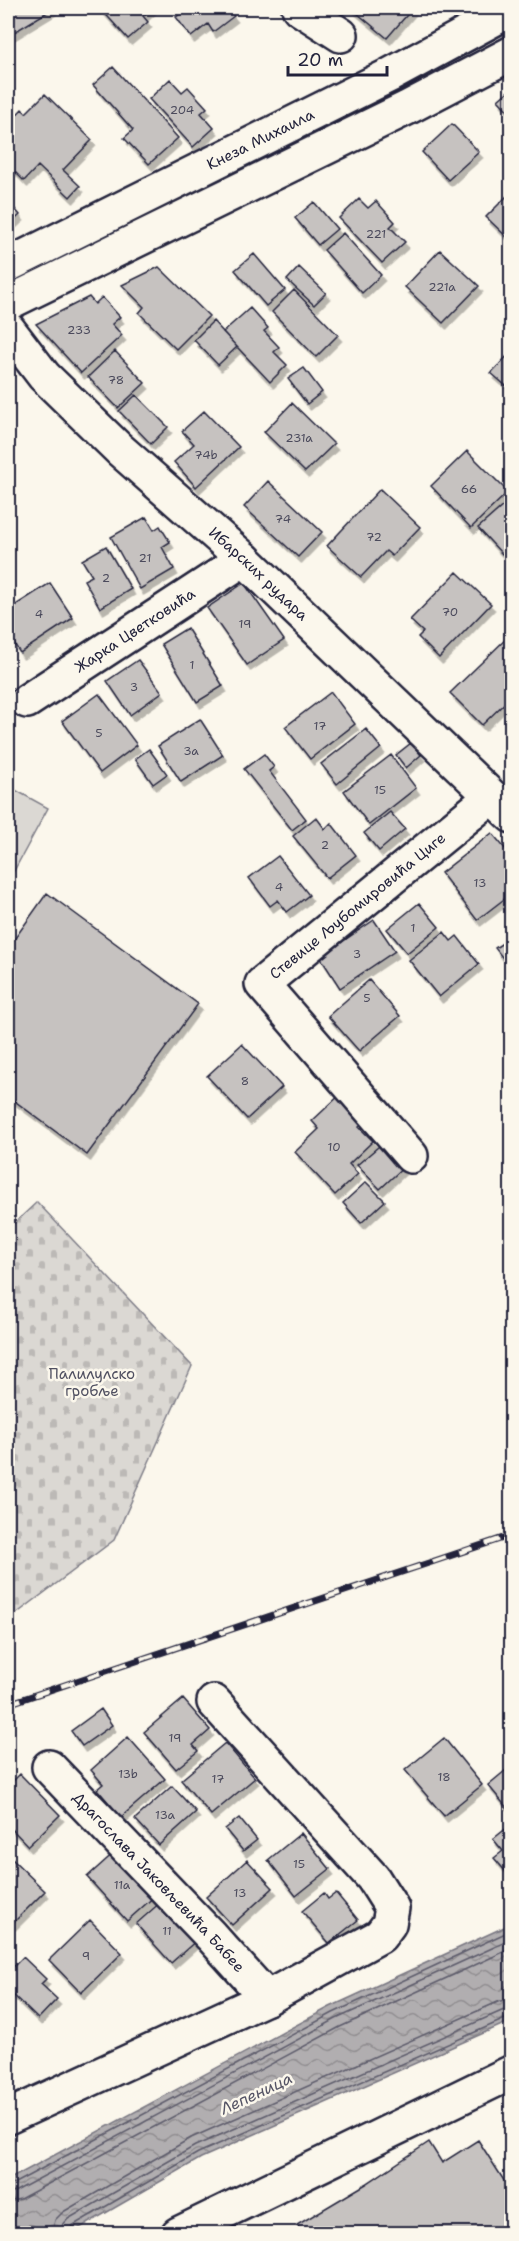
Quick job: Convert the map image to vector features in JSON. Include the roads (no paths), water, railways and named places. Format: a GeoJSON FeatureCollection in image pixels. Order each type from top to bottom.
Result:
{"type":"FeatureCollection","features":[{"type":"Feature","properties":{"kind":"street"},"geometry":{"type":"LineString","coordinates":[[299,8],[341,35]]}},
{"type":"Feature","properties":{"kind":"street","name":"Кнеза Михаила"},"geometry":{"type":"LineString","coordinates":[[8,265],[390,75],[512,9]]}},
{"type":"Feature","properties":{"kind":"street"},"geometry":{"type":"LineString","coordinates":[[8,303],[406,108],[512,53]]}},
{"type":"Feature","properties":{"kind":"street","name":"Ибарских рудара"},"geometry":{"type":"LineString","coordinates":[[8,329],[44,376],[119,449],[244,559],[501,806]]}},
{"type":"Feature","properties":{"kind":"street","name":"Жарка Цветковића"},"geometry":{"type":"LineString","coordinates":[[27,701],[244,559]]}},
{"type":"Feature","properties":{"kind":"street","name":"Стевице Љубомировића Циге"},"geometry":{"type":"LineString","coordinates":[[411,1156],[262,984],[501,806]]}},
{"type":"Feature","properties":{"kind":"street"},"geometry":{"type":"LineString","coordinates":[[8,2117],[267,1998],[380,1936],[389,1924],[392,1908],[373,1878],[214,1702]]}},
{"type":"Feature","properties":{"kind":"street","name":"Драгослава Јаковљевића Бабее"},"geometry":{"type":"LineString","coordinates":[[49,1767],[211,1936],[267,1998]]}},
{"type":"Feature","properties":{"kind":"street"},"geometry":{"type":"LineString","coordinates":[[178,2234],[512,2072]]}},
{"type":"Feature","properties":{"kind":"water","name":"Лепеница"},"geometry":{"type":"Polygon","coordinates":[[[511,1924],[511,2021],[201,2158],[71,2233],[8,2233],[8,2180],[330,2007],[511,1924]]]}},
{"type":"Feature","properties":{"kind":"railway"},"geometry":{"type":"LineString","coordinates":[[8,1704],[512,1535]]}},
{"type":"Feature","properties":{"kind":"park label","name":"Палилулско гробље"},"geometry":{"type":"Point","coordinates":[92,1382]}}]}
